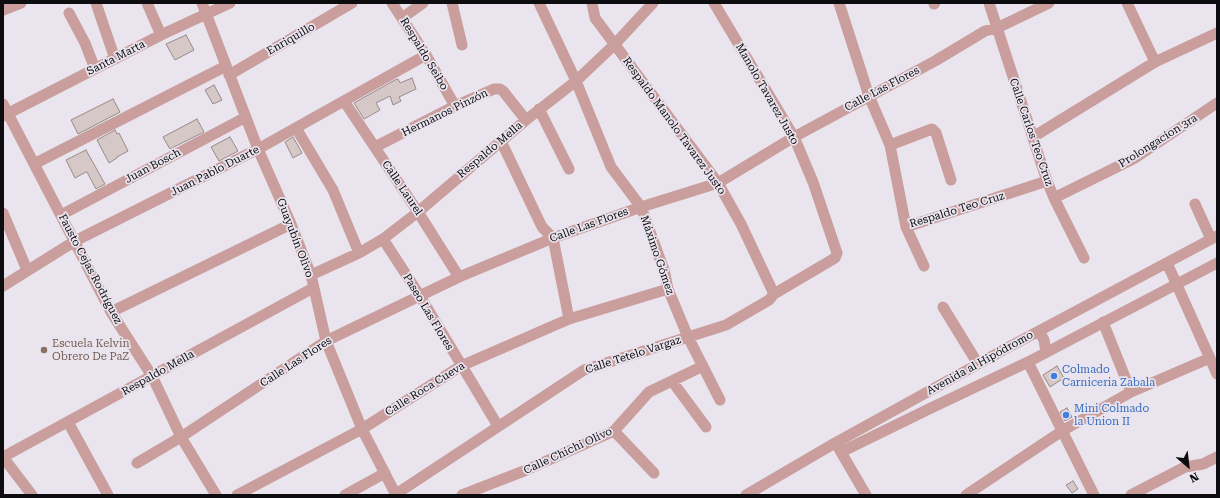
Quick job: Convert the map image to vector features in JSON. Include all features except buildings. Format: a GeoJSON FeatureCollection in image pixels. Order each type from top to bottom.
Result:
{"type":"FeatureCollection","features":[{"type":"Feature","properties":{"kind":"street"},"geometry":{"type":"LineString","coordinates":[[3,10],[21,3]]}},
{"type":"Feature","properties":{"kind":"street"},"geometry":{"type":"LineString","coordinates":[[96,3],[115,59]]}},
{"type":"Feature","properties":{"kind":"street"},"geometry":{"type":"LineString","coordinates":[[147,3],[161,35]]}},
{"type":"Feature","properties":{"kind":"street","name":"Guayubín Olivo"},"geometry":{"type":"LineString","coordinates":[[202,3],[258,149],[291,224],[311,275],[326,341],[362,429],[396,494]]}},
{"type":"Feature","properties":{"kind":"street","name":"Santa Marta"},"geometry":{"type":"LineString","coordinates":[[5,111],[96,69],[161,35],[230,3]]}},
{"type":"Feature","properties":{"kind":"street","name":"Enriquillo"},"geometry":{"type":"LineString","coordinates":[[34,164],[228,70],[352,3]]}},
{"type":"Feature","properties":{"kind":"street","name":"Respaldo Seibo"},"geometry":{"type":"LineString","coordinates":[[392,3],[426,55],[455,106]]}},
{"type":"Feature","properties":{"kind":"street"},"geometry":{"type":"LineString","coordinates":[[402,18],[423,3]]}},
{"type":"Feature","properties":{"kind":"street"},"geometry":{"type":"LineString","coordinates":[[452,3],[462,45]]}},
{"type":"Feature","properties":{"kind":"street","name":"Máximo Gómez"},"geometry":{"type":"LineString","coordinates":[[539,3],[576,81],[611,167],[641,207],[664,270],[668,289],[688,337],[720,400]]}},
{"type":"Feature","properties":{"kind":"street","name":"Respaldo Manolo Tavarez Justo"},"geometry":{"type":"LineString","coordinates":[[592,3],[595,18],[718,183],[741,224],[774,294]]}},
{"type":"Feature","properties":{"kind":"street","name":"Respaldo Mella"},"geometry":{"type":"LineString","coordinates":[[311,275],[359,253],[383,239],[418,212],[526,120],[576,81],[614,45],[653,3]]}},
{"type":"Feature","properties":{"kind":"street","name":"Manolo Tavarez Justo"},"geometry":{"type":"LineString","coordinates":[[714,3],[794,137],[813,182],[837,253],[836,256]]}},
{"type":"Feature","properties":{"kind":"street","name":"Respaldo Teo Cruz"},"geometry":{"type":"LineString","coordinates":[[839,3],[869,96],[890,145],[906,227],[1047,181]]}},
{"type":"Feature","properties":{"kind":"street","name":"Calle Carlos Teo Cruz"},"geometry":{"type":"LineString","coordinates":[[989,3],[1047,181],[1084,258]]}},
{"type":"Feature","properties":{"kind":"street","name":"Calle Las Flores"},"geometry":{"type":"LineString","coordinates":[[137,463],[181,437],[326,341],[459,277],[553,238],[641,207],[718,183],[794,137],[935,61],[985,31],[997,28],[1049,3]]}},
{"type":"Feature","properties":{"kind":"street"},"geometry":{"type":"LineString","coordinates":[[1127,3],[1155,62]]}},
{"type":"Feature","properties":{"kind":"street"},"geometry":{"type":"LineString","coordinates":[[69,12],[96,69]]}},
{"type":"Feature","properties":{"kind":"street"},"geometry":{"type":"LineString","coordinates":[[1033,137],[1155,62],[1217,33]]}},
{"type":"Feature","properties":{"kind":"street","name":"Juan Pablo Duarte"},"geometry":{"type":"LineString","coordinates":[[3,286],[75,241],[258,149],[426,55]]}},
{"type":"Feature","properties":{"kind":"street","name":"Hermanos Pinzón"},"geometry":{"type":"LineString","coordinates":[[375,147],[455,106],[494,89],[500,89],[503,91],[526,120]]}},
{"type":"Feature","properties":{"kind":"street","name":"Calle Laurel"},"geometry":{"type":"LineString","coordinates":[[344,101],[418,212],[459,277]]}},
{"type":"Feature","properties":{"kind":"street","name":"Prolongacion 3ra"},"geometry":{"type":"LineString","coordinates":[[1054,198],[1135,158],[1217,103]]}},
{"type":"Feature","properties":{"kind":"street"},"geometry":{"type":"LineString","coordinates":[[539,110],[569,170]]}},
{"type":"Feature","properties":{"kind":"street","name":"Fausto Cejas Rodríguez"},"geometry":{"type":"LineString","coordinates":[[5,111],[75,241],[111,312],[152,376],[181,437],[216,495]]}},
{"type":"Feature","properties":{"kind":"street","name":"Juan Bosch"},"geometry":{"type":"LineString","coordinates":[[61,215],[246,117]]}},
{"type":"Feature","properties":{"kind":"street"},"geometry":{"type":"LineString","coordinates":[[296,128],[333,190],[359,253]]}},
{"type":"Feature","properties":{"kind":"street"},"geometry":{"type":"LineString","coordinates":[[890,145],[932,129],[936,134],[951,180]]}},
{"type":"Feature","properties":{"kind":"street"},"geometry":{"type":"LineString","coordinates":[[501,141],[542,227],[553,238],[569,319]]}},
{"type":"Feature","properties":{"kind":"street"},"geometry":{"type":"LineString","coordinates":[[1195,204],[1214,238]]}},
{"type":"Feature","properties":{"kind":"street"},"geometry":{"type":"LineString","coordinates":[[3,213],[27,270]]}},
{"type":"Feature","properties":{"kind":"street"},"geometry":{"type":"LineString","coordinates":[[111,312],[291,224]]}},
{"type":"Feature","properties":{"kind":"street"},"geometry":{"type":"LineString","coordinates":[[906,227],[924,266]]}},
{"type":"Feature","properties":{"kind":"street","name":"Avenida al Hipódromo"},"geometry":{"type":"LineString","coordinates":[[746,495],[838,448],[978,364],[1214,238]]}},
{"type":"Feature","properties":{"kind":"street","name":"Paseo Las Flores"},"geometry":{"type":"LineString","coordinates":[[383,239],[420,296],[498,426]]}},
{"type":"Feature","properties":{"kind":"street","name":"Calle Tetelo Vargaz"},"geometry":{"type":"LineString","coordinates":[[396,494],[584,370],[726,325],[768,300],[774,294],[833,260],[836,256]]}},
{"type":"Feature","properties":{"kind":"street"},"geometry":{"type":"LineString","coordinates":[[1167,263],[1217,374]]}},
{"type":"Feature","properties":{"kind":"street"},"geometry":{"type":"LineString","coordinates":[[866,495],[838,448],[931,408],[1028,362],[1217,264]]}},
{"type":"Feature","properties":{"kind":"street","name":"Respaldo Mella"},"geometry":{"type":"LineString","coordinates":[[3,457],[313,288]]}},
{"type":"Feature","properties":{"kind":"street","name":"Calle Roca Cueva"},"geometry":{"type":"LineString","coordinates":[[237,495],[362,429],[461,366],[569,319],[668,289]]}},
{"type":"Feature","properties":{"kind":"street"},"geometry":{"type":"LineString","coordinates":[[943,307],[978,364]]}},
{"type":"Feature","properties":{"kind":"street"},"geometry":{"type":"LineString","coordinates":[[1103,322],[1131,392]]}},
{"type":"Feature","properties":{"kind":"street"},"geometry":{"type":"LineString","coordinates":[[1039,331],[1044,340],[1046,352]]}},
{"type":"Feature","properties":{"kind":"street"},"geometry":{"type":"LineString","coordinates":[[966,495],[1062,431],[1131,392],[1210,358]]}},
{"type":"Feature","properties":{"kind":"street"},"geometry":{"type":"LineString","coordinates":[[1028,362],[1094,495]]}},
{"type":"Feature","properties":{"kind":"street","name":"Calle Chichi Olivo"},"geometry":{"type":"LineString","coordinates":[[462,495],[524,471],[614,431],[649,392],[703,366]]}},
{"type":"Feature","properties":{"kind":"street"},"geometry":{"type":"LineString","coordinates":[[672,381],[706,427]]}},
{"type":"Feature","properties":{"kind":"street"},"geometry":{"type":"LineString","coordinates":[[68,422],[108,495]]}},
{"type":"Feature","properties":{"kind":"street"},"geometry":{"type":"LineString","coordinates":[[614,431],[654,473]]}},
{"type":"Feature","properties":{"kind":"street"},"geometry":{"type":"LineString","coordinates":[[3,457],[32,495]]}},
{"type":"Feature","properties":{"kind":"street"},"geometry":{"type":"LineString","coordinates":[[1131,495],[1185,467],[1203,464],[1217,457]]}},
{"type":"Feature","properties":{"kind":"street"},"geometry":{"type":"LineString","coordinates":[[345,495],[385,473]]}},
{"type":"Feature","properties":{"kind":"place","name":"Escuela Kelvin Obrero De PaZ"},"geometry":{"type":"Point","coordinates":[44,350]}},
{"type":"Feature","properties":{"kind":"place","name":"Colmado Carniceria Zabala"},"geometry":{"type":"Point","coordinates":[1054,376]}},
{"type":"Feature","properties":{"kind":"place","name":"Mini Colmado la Union II"},"geometry":{"type":"Point","coordinates":[1066,415]}}]}
